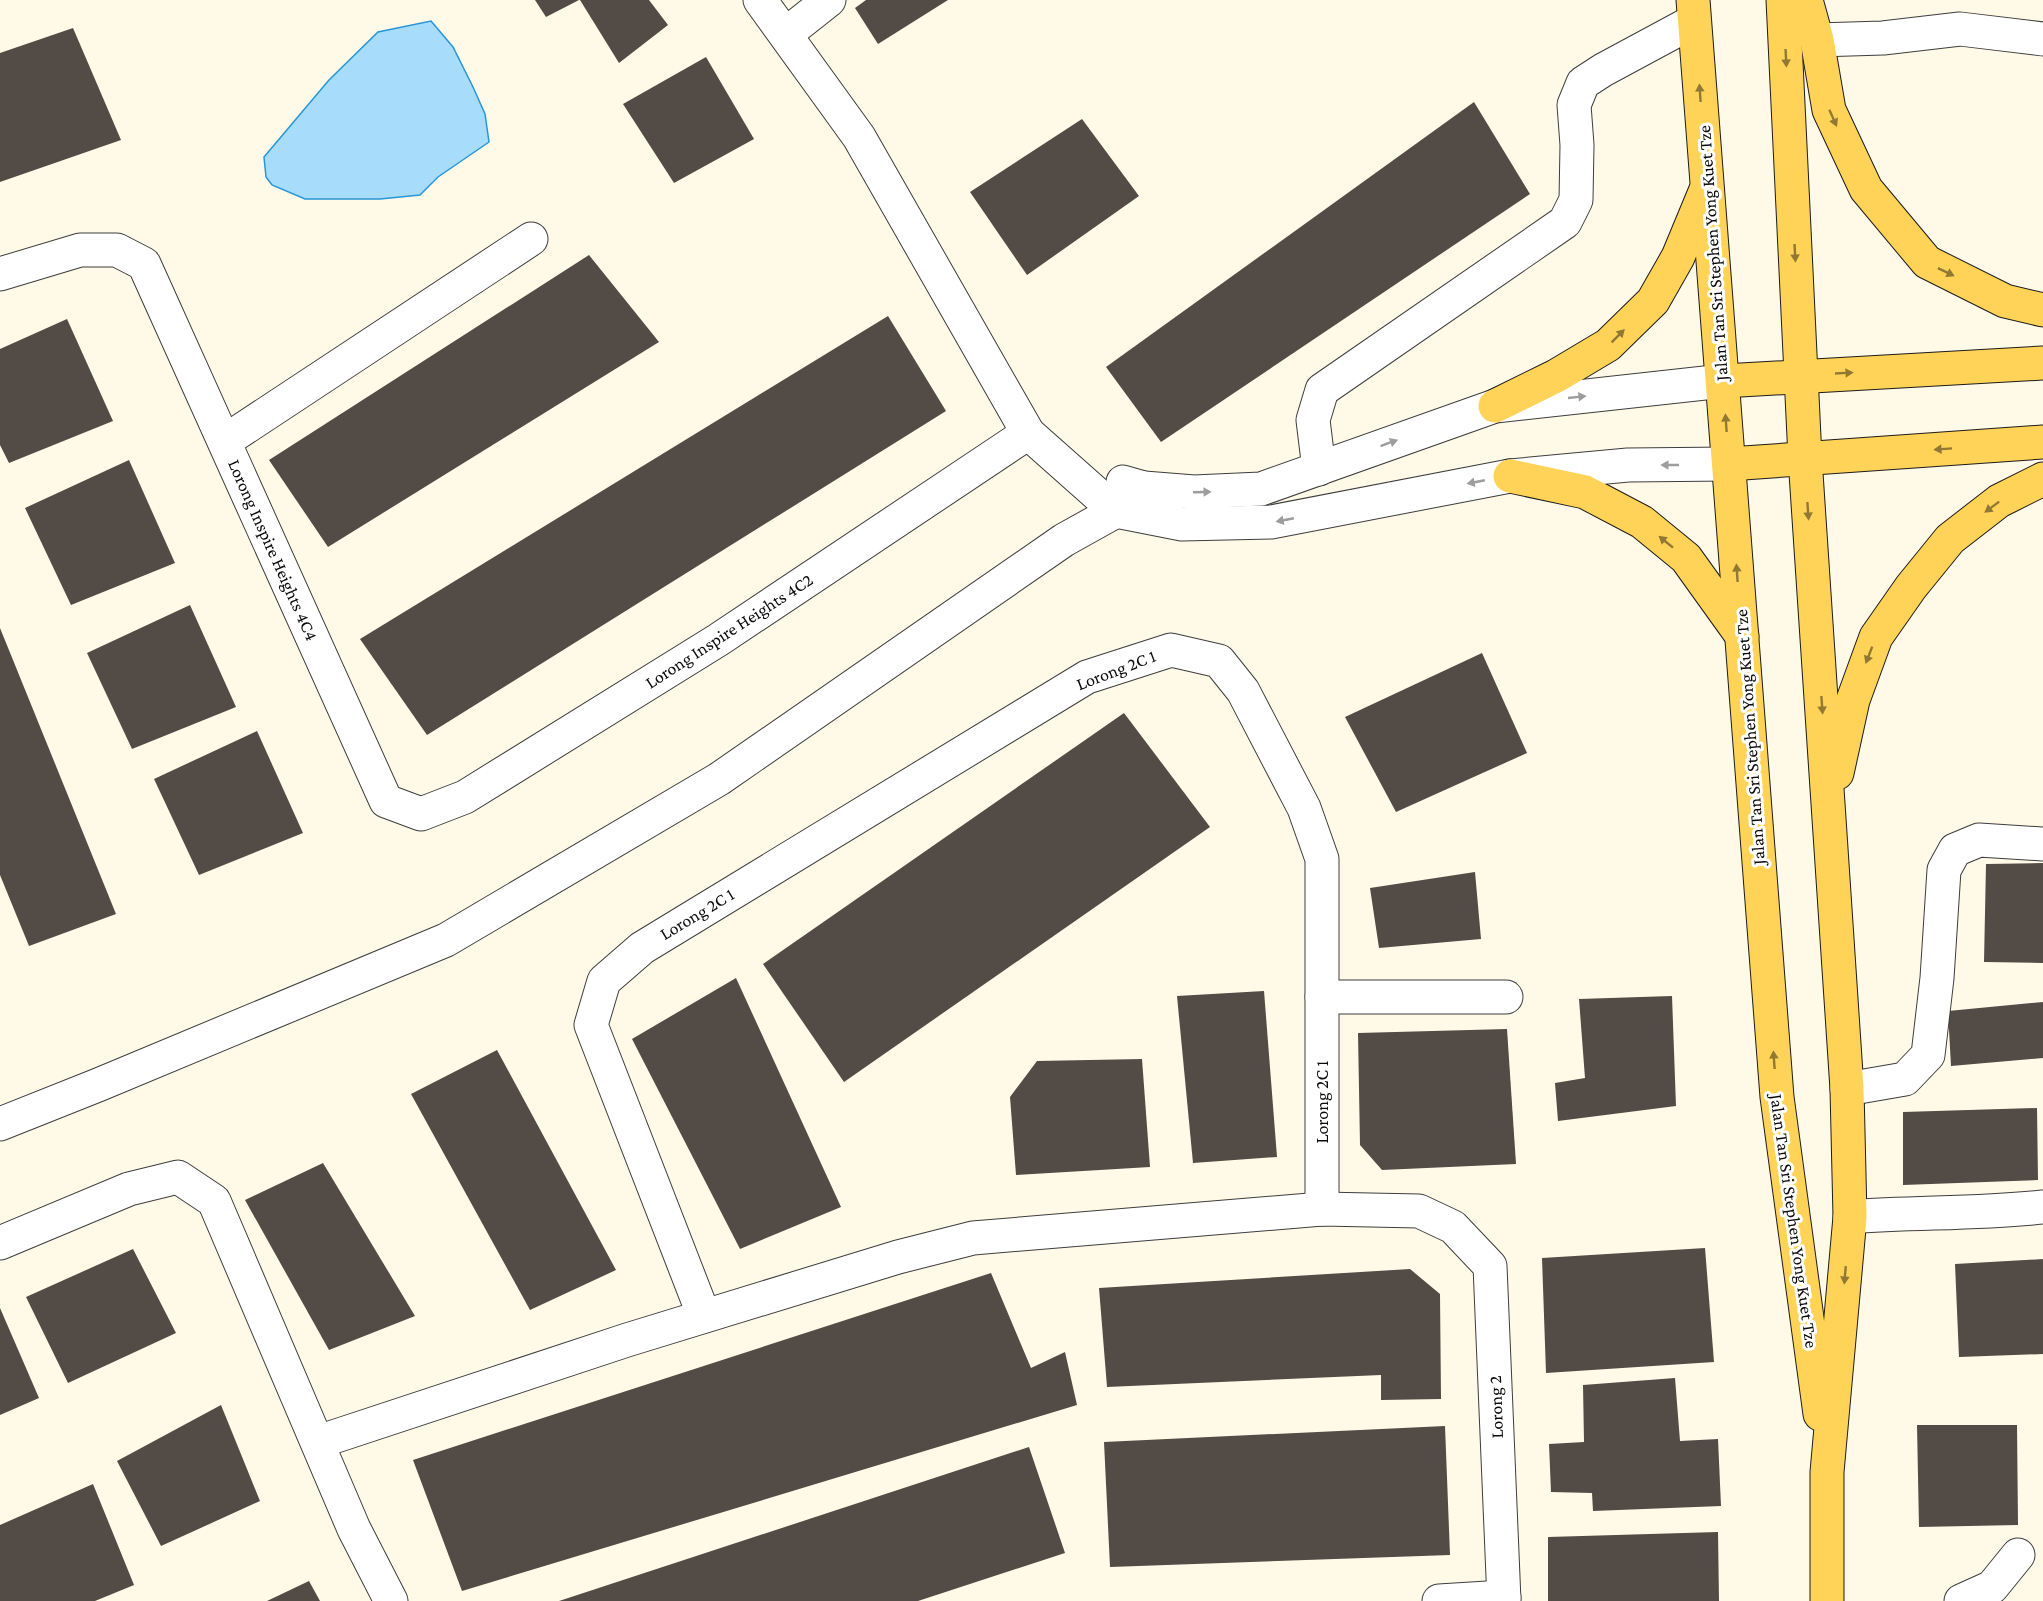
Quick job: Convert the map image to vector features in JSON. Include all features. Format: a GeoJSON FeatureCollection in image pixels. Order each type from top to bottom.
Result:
{"type":"FeatureCollection","features":[{"type":"Feature","properties":{"kind":"main road","name":"Jalan Tan Sri Stephen Yong Kuet Tze"},"geometry":{"type":"LineString","coordinates":[[1783,0],[1805,459],[1847,1089],[1850,1217],[1827,1472],[1827,1601]]}},
{"type":"Feature","properties":{"kind":"main road"},"geometry":{"type":"LineString","coordinates":[[1806,0],[1829,110],[1866,189],[1927,262],[2006,301],[2043,310]]}},
{"type":"Feature","properties":{"kind":"main road","name":"Jalan Tan Sri Stephen Yong Kuet Tze"},"geometry":{"type":"LineString","coordinates":[[1694,11],[1777,1097],[1827,1472]]}},
{"type":"Feature","properties":{"kind":"main road"},"geometry":{"type":"LineString","coordinates":[[1495,406],[1556,376],[1608,345],[1653,301],[1678,257],[1707,186]]}},
{"type":"Feature","properties":{"kind":"main road"},"geometry":{"type":"LineString","coordinates":[[1723,381],[2043,363]]}},
{"type":"Feature","properties":{"kind":"main road"},"geometry":{"type":"LineString","coordinates":[[1729,464],[2043,442]]}},
{"type":"Feature","properties":{"kind":"main road"},"geometry":{"type":"LineString","coordinates":[[1510,476],[1585,492],[1642,522],[1686,558],[1742,636]]}},
{"type":"Feature","properties":{"kind":"main road"},"geometry":{"type":"LineString","coordinates":[[1829,814],[1852,700],[1876,637],[1911,587],[1950,539],[1999,501],[2043,479]]}},
{"type":"Feature","properties":{"kind":"street"},"geometry":{"type":"LineString","coordinates":[[760,0],[859,137],[1028,433],[1116,512],[1182,524],[1271,522],[1510,476],[1628,465],[1729,464]]}},
{"type":"Feature","properties":{"kind":"street"},"geometry":{"type":"LineString","coordinates":[[786,34],[829,0]]}},
{"type":"Feature","properties":{"kind":"street"},"geometry":{"type":"LineString","coordinates":[[1319,469],[1314,420],[1322,390],[1565,222],[1576,200],[1577,145],[1574,105],[1583,83],[1694,11]]}},
{"type":"Feature","properties":{"kind":"street"},"geometry":{"type":"LineString","coordinates":[[1816,40],[1883,38],[1960,29],[2043,39]]}},
{"type":"Feature","properties":{"kind":"street"},"geometry":{"type":"LineString","coordinates":[[225,441],[531,240]]}},
{"type":"Feature","properties":{"kind":"street","name":"Lorong Inspire Heights 4C4"},"geometry":{"type":"LineString","coordinates":[[0,274],[80,250],[117,250],[144,264],[386,801],[421,814]]}},
{"type":"Feature","properties":{"kind":"street"},"geometry":{"type":"LineString","coordinates":[[1028,433],[1114,480],[1144,488],[1194,492],[1262,489],[1495,406],[1723,381]]}},
{"type":"Feature","properties":{"kind":"street","name":"Lorong Inspire Heights 4C2"},"geometry":{"type":"LineString","coordinates":[[421,814],[465,798],[718,640],[1028,433]]}},
{"type":"Feature","properties":{"kind":"street"},"geometry":{"type":"LineString","coordinates":[[0,1124],[446,940],[718,779],[1064,540],[1116,512],[1144,488]]}},
{"type":"Feature","properties":{"kind":"street","name":"Lorong 2C 1"},"geometry":{"type":"LineString","coordinates":[[704,1316],[591,1025],[604,981],[642,948],[1087,677],[1171,650],[1219,662],[1244,691],[1305,808],[1322,859],[1322,1209]]}},
{"type":"Feature","properties":{"kind":"street"},"geometry":{"type":"LineString","coordinates":[[1847,1089],[1905,1079],[1928,1055],[1944,870],[1955,850],[1979,840],[2043,844]]}},
{"type":"Feature","properties":{"kind":"street"},"geometry":{"type":"LineString","coordinates":[[1322,997],[1506,997]]}},
{"type":"Feature","properties":{"kind":"street"},"geometry":{"type":"LineString","coordinates":[[0,1243],[129,1190],[178,1177],[213,1201],[354,1529],[391,1601]]}},
{"type":"Feature","properties":{"kind":"street"},"geometry":{"type":"LineString","coordinates":[[1850,1217],[2043,1207]]}},
{"type":"Feature","properties":{"kind":"street"},"geometry":{"type":"LineString","coordinates":[[318,1442],[704,1316],[898,1257],[973,1238],[1322,1209]]}},
{"type":"Feature","properties":{"kind":"street","name":"Lorong 2"},"geometry":{"type":"LineString","coordinates":[[1322,1209],[1419,1211],[1453,1227],[1490,1266],[1504,1599]]}},
{"type":"Feature","properties":{"kind":"street"},"geometry":{"type":"LineString","coordinates":[[1961,1601],[1992,1587],[2018,1555]]}},
{"type":"Feature","properties":{"kind":"street"},"geometry":{"type":"LineString","coordinates":[[1439,1601],[1504,1599]]}},
{"type":"Feature","properties":{"kind":"water"},"geometry":{"type":"Polygon","coordinates":[[[431,21],[453,47],[473,87],[485,114],[489,142],[438,177],[420,195],[380,199],[305,199],[272,185],[266,177],[264,157],[329,80],[378,32],[431,21]]]}},
{"type":"Feature","properties":{"kind":"building"},"geometry":{"type":"Polygon","coordinates":[[[535,0],[579,0],[546,17],[535,0]]]}},
{"type":"Feature","properties":{"kind":"building"},"geometry":{"type":"Polygon","coordinates":[[[580,0],[649,0],[668,25],[619,63],[580,0]]]}},
{"type":"Feature","properties":{"kind":"building"},"geometry":{"type":"Polygon","coordinates":[[[866,0],[948,0],[878,44],[855,8],[866,0]]]}},
{"type":"Feature","properties":{"kind":"building"},"geometry":{"type":"Polygon","coordinates":[[[73,28],[121,140],[0,182],[0,53],[73,28]]]}},
{"type":"Feature","properties":{"kind":"building"},"geometry":{"type":"Polygon","coordinates":[[[706,57],[754,139],[674,183],[623,104],[706,57]]]}},
{"type":"Feature","properties":{"kind":"building"},"geometry":{"type":"Polygon","coordinates":[[[1474,102],[1530,194],[1161,442],[1106,367],[1474,102]]]}},
{"type":"Feature","properties":{"kind":"building"},"geometry":{"type":"Polygon","coordinates":[[[1082,119],[1139,196],[1027,275],[970,192],[1082,119]]]}},
{"type":"Feature","properties":{"kind":"building"},"geometry":{"type":"Polygon","coordinates":[[[589,255],[659,342],[328,547],[269,460],[589,255]]]}},
{"type":"Feature","properties":{"kind":"building"},"geometry":{"type":"Polygon","coordinates":[[[888,316],[946,411],[427,735],[360,639],[888,316]]]}},
{"type":"Feature","properties":{"kind":"building"},"geometry":{"type":"Polygon","coordinates":[[[67,319],[113,421],[9,463],[0,445],[0,349],[67,319]]]}},
{"type":"Feature","properties":{"kind":"building"},"geometry":{"type":"Polygon","coordinates":[[[129,460],[175,563],[71,605],[25,508],[129,460]]]}},
{"type":"Feature","properties":{"kind":"building"},"geometry":{"type":"Polygon","coordinates":[[[190,605],[236,707],[132,749],[87,653],[190,605]]]}},
{"type":"Feature","properties":{"kind":"building"},"geometry":{"type":"Polygon","coordinates":[[[0,628],[116,914],[29,946],[0,875],[0,628]]]}},
{"type":"Feature","properties":{"kind":"building"},"geometry":{"type":"Polygon","coordinates":[[[1482,653],[1527,753],[1396,812],[1345,717],[1482,653]]]}},
{"type":"Feature","properties":{"kind":"building"},"geometry":{"type":"Polygon","coordinates":[[[1124,713],[1210,827],[844,1082],[763,964],[1124,713]]]}},
{"type":"Feature","properties":{"kind":"building"},"geometry":{"type":"Polygon","coordinates":[[[257,731],[303,833],[199,875],[154,779],[257,731]]]}},
{"type":"Feature","properties":{"kind":"building"},"geometry":{"type":"Polygon","coordinates":[[[2043,863],[2043,963],[1984,962],[1986,864],[2043,863]]]}},
{"type":"Feature","properties":{"kind":"building"},"geometry":{"type":"Polygon","coordinates":[[[1475,872],[1481,939],[1379,948],[1370,888],[1475,872]]]}},
{"type":"Feature","properties":{"kind":"building"},"geometry":{"type":"Polygon","coordinates":[[[736,978],[841,1207],[740,1249],[632,1039],[736,978]]]}},
{"type":"Feature","properties":{"kind":"building"},"geometry":{"type":"Polygon","coordinates":[[[1264,991],[1277,1157],[1193,1163],[1177,996],[1264,991]]]}},
{"type":"Feature","properties":{"kind":"building"},"geometry":{"type":"Polygon","coordinates":[[[1672,996],[1676,1106],[1558,1121],[1555,1083],[1585,1078],[1579,999],[1672,996]]]}},
{"type":"Feature","properties":{"kind":"building"},"geometry":{"type":"Polygon","coordinates":[[[2043,1002],[2043,1058],[1951,1066],[1948,1011],[2043,1002]]]}},
{"type":"Feature","properties":{"kind":"building"},"geometry":{"type":"Polygon","coordinates":[[[1507,1029],[1516,1164],[1382,1170],[1360,1145],[1358,1033],[1507,1029]]]}},
{"type":"Feature","properties":{"kind":"building"},"geometry":{"type":"Polygon","coordinates":[[[497,1050],[616,1270],[530,1310],[411,1094],[497,1050]]]}},
{"type":"Feature","properties":{"kind":"building"},"geometry":{"type":"Polygon","coordinates":[[[1142,1059],[1150,1167],[1016,1175],[1010,1097],[1037,1061],[1142,1059]]]}},
{"type":"Feature","properties":{"kind":"building"},"geometry":{"type":"Polygon","coordinates":[[[2037,1108],[2038,1180],[1903,1185],[1903,1112],[2037,1108]]]}},
{"type":"Feature","properties":{"kind":"building"},"geometry":{"type":"Polygon","coordinates":[[[323,1163],[415,1316],[329,1350],[245,1200],[323,1163]]]}},
{"type":"Feature","properties":{"kind":"building"},"geometry":{"type":"Polygon","coordinates":[[[1705,1248],[1714,1362],[1546,1373],[1542,1258],[1705,1248]]]}},
{"type":"Feature","properties":{"kind":"building"},"geometry":{"type":"Polygon","coordinates":[[[133,1249],[176,1333],[68,1383],[26,1297],[133,1249]]]}},
{"type":"Feature","properties":{"kind":"building"},"geometry":{"type":"Polygon","coordinates":[[[2043,1259],[2043,1354],[1959,1357],[1955,1264],[2043,1259]]]}},
{"type":"Feature","properties":{"kind":"building"},"geometry":{"type":"Polygon","coordinates":[[[1410,1269],[1440,1294],[1441,1399],[1381,1400],[1381,1375],[1107,1387],[1099,1288],[1410,1269]]]}},
{"type":"Feature","properties":{"kind":"building"},"geometry":{"type":"Polygon","coordinates":[[[991,1273],[1031,1368],[1065,1352],[1077,1405],[462,1591],[413,1460],[991,1273]]]}},
{"type":"Feature","properties":{"kind":"building"},"geometry":{"type":"Polygon","coordinates":[[[0,1308],[39,1398],[0,1415],[0,1308]]]}},
{"type":"Feature","properties":{"kind":"building"},"geometry":{"type":"Polygon","coordinates":[[[1675,1378],[1680,1441],[1718,1439],[1721,1506],[1593,1511],[1592,1493],[1551,1492],[1549,1444],[1584,1442],[1583,1385],[1675,1378]]]}},
{"type":"Feature","properties":{"kind":"building"},"geometry":{"type":"Polygon","coordinates":[[[221,1405],[260,1501],[161,1546],[117,1461],[221,1405]]]}},
{"type":"Feature","properties":{"kind":"building"},"geometry":{"type":"Polygon","coordinates":[[[1917,1425],[2017,1425],[2018,1525],[1919,1527],[1917,1425]]]}},
{"type":"Feature","properties":{"kind":"building"},"geometry":{"type":"Polygon","coordinates":[[[1445,1426],[1450,1555],[1110,1567],[1104,1442],[1445,1426]]]}},
{"type":"Feature","properties":{"kind":"building"},"geometry":{"type":"Polygon","coordinates":[[[1029,1447],[1065,1553],[918,1601],[559,1601],[1029,1447]]]}},
{"type":"Feature","properties":{"kind":"building"},"geometry":{"type":"Polygon","coordinates":[[[93,1484],[134,1585],[95,1601],[0,1601],[0,1525],[93,1484]]]}},
{"type":"Feature","properties":{"kind":"building"},"geometry":{"type":"Polygon","coordinates":[[[1718,1532],[1719,1601],[1548,1601],[1548,1537],[1718,1532]]]}},
{"type":"Feature","properties":{"kind":"building"},"geometry":{"type":"Polygon","coordinates":[[[309,1581],[320,1601],[267,1601],[309,1581]]]}}]}
